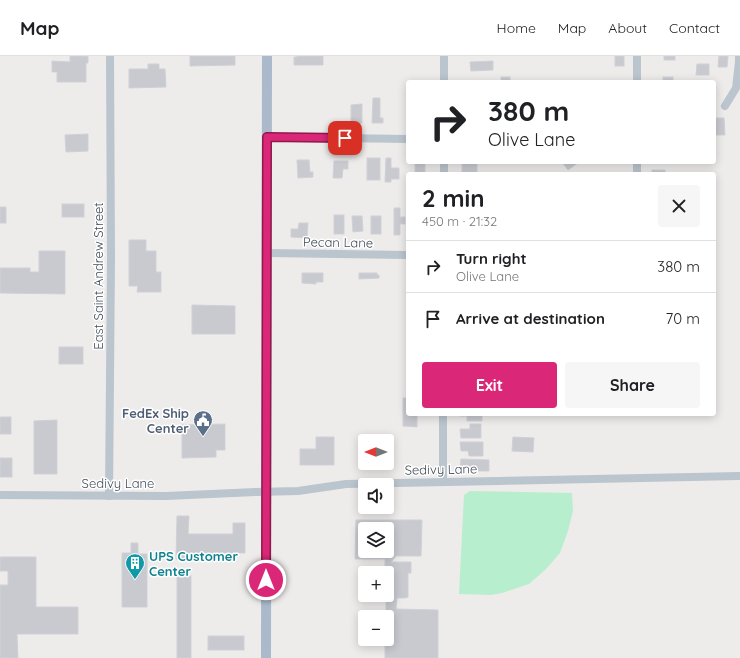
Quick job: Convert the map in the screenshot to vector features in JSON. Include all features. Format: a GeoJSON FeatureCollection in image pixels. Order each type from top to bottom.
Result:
{"type":"FeatureCollection","features":[{"type":"Feature","properties":{"kind":"main road"},"geometry":{"type":"LineString","coordinates":[[266,658],[268,56]]}},
{"type":"Feature","properties":{"kind":"street","name":"East Saint Andrew Street"},"geometry":{"type":"LineString","coordinates":[[109,496],[111,266],[110,56]]}},
{"type":"Feature","properties":{"kind":"street"},"geometry":{"type":"LineString","coordinates":[[444,56],[444,80]]}},
{"type":"Feature","properties":{"kind":"street"},"geometry":{"type":"LineString","coordinates":[[637,56],[637,80]]}},
{"type":"Feature","properties":{"kind":"street"},"geometry":{"type":"LineString","coordinates":[[725,106],[736,88],[740,62],[739,56]]}},
{"type":"Feature","properties":{"kind":"street"},"geometry":{"type":"LineString","coordinates":[[267,137],[406,140]]}},
{"type":"Feature","properties":{"kind":"street","name":"Pecan Lane"},"geometry":{"type":"LineString","coordinates":[[267,253],[406,254]]}},
{"type":"Feature","properties":{"kind":"street"},"geometry":{"type":"LineString","coordinates":[[443,416],[443,482]]}},
{"type":"Feature","properties":{"kind":"street","name":"Sedivy Lane"},"geometry":{"type":"LineString","coordinates":[[0,495],[166,496],[298,491],[346,484],[740,476]]}},
{"type":"Feature","properties":{"kind":"green space"},"geometry":{"type":"Polygon","coordinates":[[[470,491],[572,493],[573,511],[560,553],[546,569],[529,584],[491,595],[459,594],[464,495],[470,491]]]}},
{"type":"Feature","properties":{"kind":"building"},"geometry":{"type":"Polygon","coordinates":[[[70,56],[88,56],[88,63],[86,63],[86,82],[57,82],[57,72],[52,72],[52,61],[70,62],[70,56]]]}},
{"type":"Feature","properties":{"kind":"building"},"geometry":{"type":"Polygon","coordinates":[[[190,56],[235,56],[235,65],[190,66],[190,56]]]}},
{"type":"Feature","properties":{"kind":"building"},"geometry":{"type":"Polygon","coordinates":[[[323,56],[323,65],[294,65],[294,57],[323,56]]]}},
{"type":"Feature","properties":{"kind":"building"},"geometry":{"type":"Polygon","coordinates":[[[615,56],[624,56],[624,66],[615,66],[615,56]]]}},
{"type":"Feature","properties":{"kind":"building"},"geometry":{"type":"Polygon","coordinates":[[[664,56],[675,56],[675,60],[664,60],[664,56]]]}},
{"type":"Feature","properties":{"kind":"building"},"geometry":{"type":"Polygon","coordinates":[[[719,56],[728,56],[727,67],[718,67],[719,56]]]}},
{"type":"Feature","properties":{"kind":"building"},"geometry":{"type":"Polygon","coordinates":[[[493,61],[493,70],[471,71],[470,62],[493,61]]]}},
{"type":"Feature","properties":{"kind":"building"},"geometry":{"type":"Polygon","coordinates":[[[148,64],[159,64],[159,69],[165,69],[166,87],[129,88],[129,69],[148,69],[148,64]]]}},
{"type":"Feature","properties":{"kind":"building"},"geometry":{"type":"Polygon","coordinates":[[[697,64],[709,64],[709,75],[696,75],[697,64]]]}},
{"type":"Feature","properties":{"kind":"building"},"geometry":{"type":"Polygon","coordinates":[[[501,77],[510,77],[510,80],[501,80],[501,77]]]}},
{"type":"Feature","properties":{"kind":"building"},"geometry":{"type":"Polygon","coordinates":[[[663,77],[673,77],[673,80],[663,80],[663,77]]]}},
{"type":"Feature","properties":{"kind":"building"},"geometry":{"type":"Polygon","coordinates":[[[373,98],[380,98],[380,118],[383,118],[383,123],[372,123],[373,98]]]}},
{"type":"Feature","properties":{"kind":"building"},"geometry":{"type":"Polygon","coordinates":[[[362,104],[362,123],[351,123],[351,105],[362,104]]]}},
{"type":"Feature","properties":{"kind":"building"},"geometry":{"type":"Polygon","coordinates":[[[716,118],[724,118],[725,135],[716,135],[716,118]]]}},
{"type":"Feature","properties":{"kind":"building"},"geometry":{"type":"Polygon","coordinates":[[[88,134],[88,151],[66,152],[65,135],[88,134]]]}},
{"type":"Feature","properties":{"kind":"building"},"geometry":{"type":"Polygon","coordinates":[[[367,158],[380,158],[380,180],[367,180],[367,158]]]}},
{"type":"Feature","properties":{"kind":"building"},"geometry":{"type":"Polygon","coordinates":[[[386,158],[391,158],[391,168],[399,168],[399,179],[391,179],[391,182],[385,182],[386,158]]]}},
{"type":"Feature","properties":{"kind":"building"},"geometry":{"type":"Polygon","coordinates":[[[297,160],[309,160],[310,172],[313,172],[313,177],[298,178],[297,160]]]}},
{"type":"Feature","properties":{"kind":"building"},"geometry":{"type":"Polygon","coordinates":[[[334,161],[348,161],[348,169],[343,169],[342,178],[333,178],[334,161]]]}},
{"type":"Feature","properties":{"kind":"building"},"geometry":{"type":"Polygon","coordinates":[[[415,164],[425,164],[425,172],[415,172],[415,164]]]}},
{"type":"Feature","properties":{"kind":"building"},"geometry":{"type":"Polygon","coordinates":[[[462,164],[477,164],[477,172],[462,172],[462,164]]]}},
{"type":"Feature","properties":{"kind":"building"},"geometry":{"type":"Polygon","coordinates":[[[564,164],[576,164],[568,170],[564,164]]]}},
{"type":"Feature","properties":{"kind":"building"},"geometry":{"type":"Polygon","coordinates":[[[652,170],[665,170],[665,172],[652,172],[652,170]]]}},
{"type":"Feature","properties":{"kind":"building"},"geometry":{"type":"Polygon","coordinates":[[[62,204],[84,204],[84,217],[62,217],[62,204]]]}},
{"type":"Feature","properties":{"kind":"building"},"geometry":{"type":"Polygon","coordinates":[[[0,207],[6,207],[6,223],[0,223],[0,207]]]}},
{"type":"Feature","properties":{"kind":"building"},"geometry":{"type":"Polygon","coordinates":[[[394,208],[400,208],[400,217],[405,217],[405,224],[400,224],[400,235],[394,235],[394,208]]]}},
{"type":"Feature","properties":{"kind":"building"},"geometry":{"type":"Polygon","coordinates":[[[334,215],[344,215],[344,234],[334,234],[334,215]]]}},
{"type":"Feature","properties":{"kind":"building"},"geometry":{"type":"Polygon","coordinates":[[[352,216],[362,216],[363,231],[353,232],[352,216]]]}},
{"type":"Feature","properties":{"kind":"building"},"geometry":{"type":"Polygon","coordinates":[[[371,216],[381,216],[381,234],[371,234],[371,216]]]}},
{"type":"Feature","properties":{"kind":"building"},"geometry":{"type":"Polygon","coordinates":[[[299,223],[308,223],[307,238],[291,237],[291,229],[298,229],[299,223]]]}},
{"type":"Feature","properties":{"kind":"building"},"geometry":{"type":"Polygon","coordinates":[[[129,240],[146,240],[146,251],[156,251],[156,272],[161,272],[161,292],[137,292],[138,286],[129,286],[129,240]]]}},
{"type":"Feature","properties":{"kind":"building"},"geometry":{"type":"Polygon","coordinates":[[[39,251],[65,251],[65,294],[0,293],[0,268],[30,268],[30,272],[39,272],[39,251]]]}},
{"type":"Feature","properties":{"kind":"building"},"geometry":{"type":"Polygon","coordinates":[[[302,273],[323,273],[323,282],[316,282],[316,284],[302,283],[302,273]]]}},
{"type":"Feature","properties":{"kind":"building"},"geometry":{"type":"Polygon","coordinates":[[[359,273],[377,273],[379,278],[359,279],[359,273]]]}},
{"type":"Feature","properties":{"kind":"building"},"geometry":{"type":"Polygon","coordinates":[[[192,305],[235,306],[235,334],[192,334],[192,305]]]}},
{"type":"Feature","properties":{"kind":"building"},"geometry":{"type":"Polygon","coordinates":[[[59,347],[83,347],[83,364],[59,364],[59,347]]]}},
{"type":"Feature","properties":{"kind":"building"},"geometry":{"type":"Polygon","coordinates":[[[403,398],[406,398],[406,416],[417,416],[417,427],[403,426],[403,398]]]}},
{"type":"Feature","properties":{"kind":"building"},"geometry":{"type":"Polygon","coordinates":[[[467,416],[482,416],[482,421],[467,421],[467,416]]]}},
{"type":"Feature","properties":{"kind":"building"},"geometry":{"type":"Polygon","coordinates":[[[0,417],[11,417],[11,434],[0,434],[0,417]]]}},
{"type":"Feature","properties":{"kind":"building"},"geometry":{"type":"Polygon","coordinates":[[[57,420],[57,474],[34,474],[34,421],[57,420]]]}},
{"type":"Feature","properties":{"kind":"building","name":"FedEx Ship Center"},"geometry":{"type":"Polygon","coordinates":[[[225,424],[225,450],[216,450],[216,457],[182,458],[182,425],[225,424]]]}},
{"type":"Feature","properties":{"kind":"building"},"geometry":{"type":"Polygon","coordinates":[[[470,424],[481,424],[481,438],[461,438],[460,429],[470,429],[470,424]]]}},
{"type":"Feature","properties":{"kind":"building"},"geometry":{"type":"Polygon","coordinates":[[[316,437],[334,437],[334,465],[300,465],[300,449],[316,449],[316,437]]]}},
{"type":"Feature","properties":{"kind":"building"},"geometry":{"type":"Polygon","coordinates":[[[513,437],[534,438],[533,452],[512,451],[513,437]]]}},
{"type":"Feature","properties":{"kind":"building"},"geometry":{"type":"Polygon","coordinates":[[[460,442],[483,442],[483,456],[469,456],[468,451],[461,451],[460,442]]]}},
{"type":"Feature","properties":{"kind":"building"},"geometry":{"type":"Polygon","coordinates":[[[0,458],[12,458],[12,477],[0,477],[0,458]]]}},
{"type":"Feature","properties":{"kind":"building"},"geometry":{"type":"Polygon","coordinates":[[[461,459],[489,460],[489,471],[469,471],[469,468],[460,468],[461,459]]]}},
{"type":"Feature","properties":{"kind":"building"},"geometry":{"type":"Polygon","coordinates":[[[177,516],[189,516],[188,534],[233,534],[233,523],[245,523],[245,553],[188,553],[188,559],[176,559],[177,516]]]}},
{"type":"Feature","properties":{"kind":"building"},"geometry":{"type":"Polygon","coordinates":[[[356,520],[422,520],[421,556],[396,556],[391,562],[411,562],[411,573],[408,573],[408,597],[397,598],[396,609],[438,610],[438,658],[385,658],[385,646],[394,646],[394,610],[386,610],[386,602],[394,602],[394,566],[385,566],[385,559],[355,559],[356,520]]]}},
{"type":"Feature","properties":{"kind":"building","name":"UPS Customer Center"},"geometry":{"type":"Polygon","coordinates":[[[131,543],[138,543],[138,554],[147,554],[147,607],[122,607],[122,553],[131,553],[131,543]]]}},
{"type":"Feature","properties":{"kind":"building"},"geometry":{"type":"Polygon","coordinates":[[[0,557],[36,557],[36,607],[78,607],[78,634],[17,634],[18,658],[0,658],[0,585],[8,585],[8,571],[0,571],[0,557]]]}},
{"type":"Feature","properties":{"kind":"building"},"geometry":{"type":"Polygon","coordinates":[[[177,576],[191,576],[191,658],[177,658],[177,576]]]}},
{"type":"Feature","properties":{"kind":"building"},"geometry":{"type":"Polygon","coordinates":[[[208,636],[244,636],[244,650],[208,650],[208,636]]]}},
{"type":"Feature","properties":{"kind":"place","name":"FedEx Ship Center"},"geometry":{"type":"Point","coordinates":[203,437]}},
{"type":"Feature","properties":{"kind":"place","name":"UPS Customer Center"},"geometry":{"type":"Point","coordinates":[135,580]}},
{"type":"Feature","properties":{"kind":"route"},"geometry":{"type":"LineString","coordinates":[[266,580],[267,137],[345,138]]}}]}
